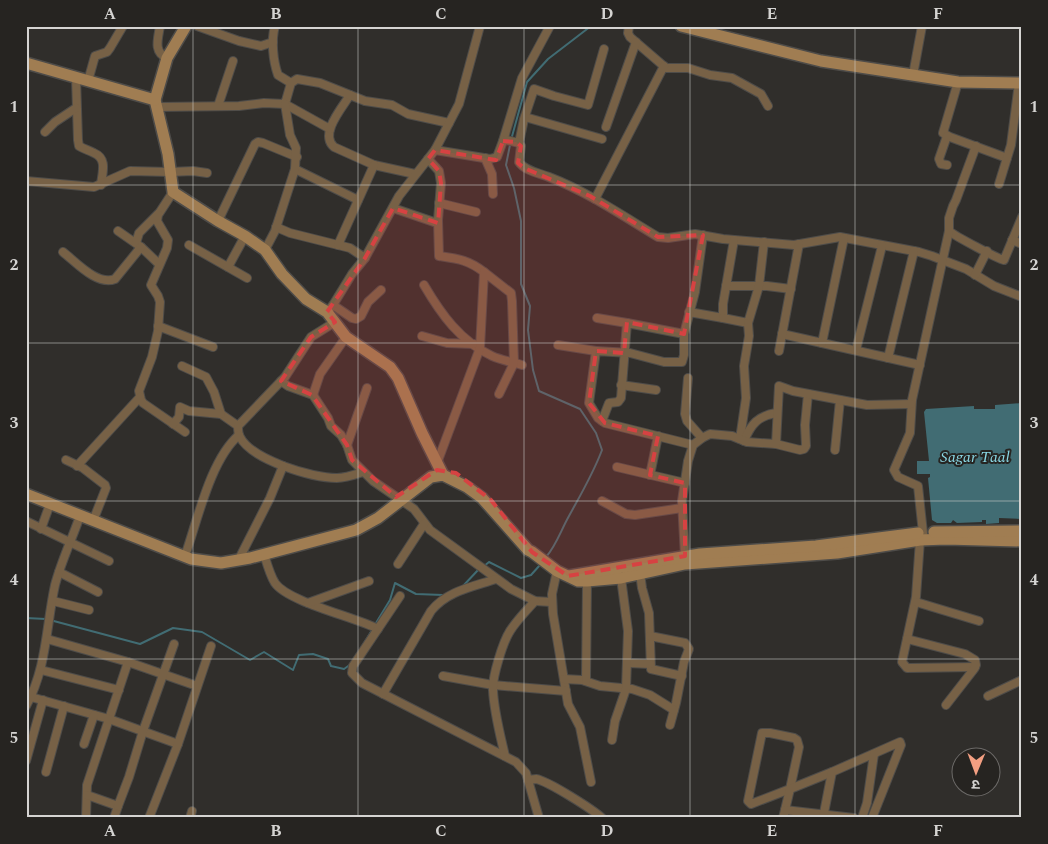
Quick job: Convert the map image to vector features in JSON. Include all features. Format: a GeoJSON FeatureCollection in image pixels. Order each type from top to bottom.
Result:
{"type":"FeatureCollection","features":[{"type":"Feature","properties":{"kind":"street"},"geometry":{"type":"LineString","coordinates":[[88,81],[95,56],[107,52],[123,26]]}},
{"type":"Feature","properties":{"kind":"street"},"geometry":{"type":"LineString","coordinates":[[160,26],[157,48],[159,53],[167,58]]}},
{"type":"Feature","properties":{"kind":"street"},"geometry":{"type":"LineString","coordinates":[[63,252],[95,277],[111,280],[115,278],[138,245],[139,233],[158,214],[173,192],[156,104],[167,58],[186,26]]}},
{"type":"Feature","properties":{"kind":"street"},"geometry":{"type":"LineString","coordinates":[[197,26],[239,41],[261,46],[273,42]]}},
{"type":"Feature","properties":{"kind":"street"},"geometry":{"type":"LineString","coordinates":[[275,26],[273,42],[275,68],[278,75],[291,82]]}},
{"type":"Feature","properties":{"kind":"street"},"geometry":{"type":"LineString","coordinates":[[330,308],[365,258],[393,208],[415,174],[435,150],[459,104],[480,26]]}},
{"type":"Feature","properties":{"kind":"street"},"geometry":{"type":"LineString","coordinates":[[512,141],[522,78],[550,26]]}},
{"type":"Feature","properties":{"kind":"street"},"geometry":{"type":"LineString","coordinates":[[629,26],[628,33],[666,68],[688,68],[710,75],[732,78],[761,94],[768,106]]}},
{"type":"Feature","properties":{"kind":"street"},"geometry":{"type":"LineString","coordinates":[[682,26],[821,60],[958,82],[1020,83],[1011,145],[999,184]]}},
{"type":"Feature","properties":{"kind":"street"},"geometry":{"type":"LineString","coordinates":[[913,75],[922,26]]}},
{"type":"Feature","properties":{"kind":"street"},"geometry":{"type":"LineString","coordinates":[[606,126],[636,42]]}},
{"type":"Feature","properties":{"kind":"street"},"geometry":{"type":"LineString","coordinates":[[435,150],[495,159],[512,141],[525,117],[534,89],[588,105],[604,49]]}},
{"type":"Feature","properties":{"kind":"street"},"geometry":{"type":"LineString","coordinates":[[218,106],[233,61]]}},
{"type":"Feature","properties":{"kind":"street"},"geometry":{"type":"LineString","coordinates":[[26,63],[156,104],[218,106],[264,103],[285,104],[330,128]]}},
{"type":"Feature","properties":{"kind":"street"},"geometry":{"type":"LineString","coordinates":[[594,199],[664,66]]}},
{"type":"Feature","properties":{"kind":"street"},"geometry":{"type":"LineString","coordinates":[[76,78],[79,146],[102,158],[104,163],[101,185]]}},
{"type":"Feature","properties":{"kind":"street"},"geometry":{"type":"LineString","coordinates":[[265,250],[276,227],[295,169],[296,148],[290,135],[285,104],[291,82],[297,79],[320,84],[365,101],[392,105],[408,114],[449,123]]}},
{"type":"Feature","properties":{"kind":"street"},"geometry":{"type":"LineString","coordinates":[[958,82],[943,133],[1007,158]]}},
{"type":"Feature","properties":{"kind":"street"},"geometry":{"type":"LineString","coordinates":[[350,96],[330,128],[329,141],[334,147],[374,165],[415,174]]}},
{"type":"Feature","properties":{"kind":"street"},"geometry":{"type":"LineString","coordinates":[[45,132],[55,122],[76,108]]}},
{"type":"Feature","properties":{"kind":"street"},"geometry":{"type":"LineString","coordinates":[[525,117],[602,139]]}},
{"type":"Feature","properties":{"kind":"street"},"geometry":{"type":"LineString","coordinates":[[947,136],[940,159],[941,164],[947,165]]}},
{"type":"Feature","properties":{"kind":"street"},"geometry":{"type":"LineString","coordinates":[[512,141],[520,146],[518,162],[520,165],[557,180],[594,199],[658,237],[668,238],[695,234],[734,240],[794,245],[840,237],[914,251],[943,260],[994,286],[1022,296]]}},
{"type":"Feature","properties":{"kind":"street"},"geometry":{"type":"LineString","coordinates":[[218,221],[258,142],[296,157]]}},
{"type":"Feature","properties":{"kind":"street"},"geometry":{"type":"LineString","coordinates":[[975,667],[907,668],[902,662],[916,602],[922,537],[918,486],[898,477],[894,470],[910,433],[911,404],[950,231],[949,218],[952,206],[976,146]]}},
{"type":"Feature","properties":{"kind":"street"},"geometry":{"type":"LineString","coordinates":[[485,158],[492,174],[492,194]]}},
{"type":"Feature","properties":{"kind":"street"},"geometry":{"type":"LineString","coordinates":[[428,159],[438,171],[441,183],[438,220],[439,256],[466,260],[472,263],[511,293],[518,364],[499,394]]}},
{"type":"Feature","properties":{"kind":"street"},"geometry":{"type":"LineString","coordinates":[[338,245],[374,165]]}},
{"type":"Feature","properties":{"kind":"street"},"geometry":{"type":"LineString","coordinates":[[295,169],[358,200]]}},
{"type":"Feature","properties":{"kind":"street"},"geometry":{"type":"LineString","coordinates":[[26,181],[94,187],[130,171],[193,171],[207,173]]}},
{"type":"Feature","properties":{"kind":"street"},"geometry":{"type":"LineString","coordinates":[[173,192],[265,250],[288,280],[306,299],[356,319],[361,316],[368,302],[381,290]]}},
{"type":"Feature","properties":{"kind":"street"},"geometry":{"type":"LineString","coordinates":[[439,203],[476,212]]}},
{"type":"Feature","properties":{"kind":"street"},"geometry":{"type":"LineString","coordinates":[[393,208],[434,222],[438,220]]}},
{"type":"Feature","properties":{"kind":"street"},"geometry":{"type":"LineString","coordinates":[[158,214],[157,221],[168,240],[167,248],[151,285],[160,302],[158,326],[152,357],[140,391],[140,397],[143,403],[185,432]]}},
{"type":"Feature","properties":{"kind":"street"},"geometry":{"type":"LineString","coordinates":[[950,231],[954,236],[988,251],[996,258],[1004,260],[1022,217]]}},
{"type":"Feature","properties":{"kind":"street"},"geometry":{"type":"LineString","coordinates":[[276,227],[290,233],[350,248],[365,258]]}},
{"type":"Feature","properties":{"kind":"street"},"geometry":{"type":"LineString","coordinates":[[118,231],[160,264]]}},
{"type":"Feature","properties":{"kind":"street"},"geometry":{"type":"LineString","coordinates":[[558,345],[624,353],[664,362],[682,362],[684,334],[695,292],[702,235]]}},
{"type":"Feature","properties":{"kind":"street"},"geometry":{"type":"LineString","coordinates":[[228,267],[245,236]]}},
{"type":"Feature","properties":{"kind":"street"},"geometry":{"type":"LineString","coordinates":[[822,343],[844,238]]}},
{"type":"Feature","properties":{"kind":"street"},"geometry":{"type":"LineString","coordinates":[[722,318],[722,304],[734,240]]}},
{"type":"Feature","properties":{"kind":"street"},"geometry":{"type":"LineString","coordinates":[[1012,240],[1022,244]]}},
{"type":"Feature","properties":{"kind":"street"},"geometry":{"type":"LineString","coordinates":[[742,440],[746,398],[744,366],[749,336],[748,323],[759,286],[764,242]]}},
{"type":"Feature","properties":{"kind":"street"},"geometry":{"type":"LineString","coordinates":[[779,351],[800,244]]}},
{"type":"Feature","properties":{"kind":"street"},"geometry":{"type":"LineString","coordinates":[[189,245],[247,278]]}},
{"type":"Feature","properties":{"kind":"street"},"geometry":{"type":"LineString","coordinates":[[856,350],[882,246]]}},
{"type":"Feature","properties":{"kind":"street"},"geometry":{"type":"LineString","coordinates":[[888,358],[914,251]]}},
{"type":"Feature","properties":{"kind":"street"},"geometry":{"type":"LineString","coordinates":[[975,275],[988,251]]}},
{"type":"Feature","properties":{"kind":"street"},"geometry":{"type":"LineString","coordinates":[[26,494],[80,516],[94,519],[186,553],[221,559],[240,557],[355,526],[375,515],[441,469],[477,346],[484,272]]}},
{"type":"Feature","properties":{"kind":"street"},"geometry":{"type":"LineString","coordinates":[[424,285],[440,312],[461,336],[492,356],[518,364]]}},
{"type":"Feature","properties":{"kind":"street"},"geometry":{"type":"LineString","coordinates":[[726,286],[759,286],[791,290]]}},
{"type":"Feature","properties":{"kind":"street"},"geometry":{"type":"LineString","coordinates":[[330,308],[335,322],[346,337],[390,367],[398,378],[422,433],[441,469],[482,498],[528,550],[553,568],[578,581],[621,578],[685,564],[837,553],[949,531],[1022,531]]}},
{"type":"Feature","properties":{"kind":"street"},"geometry":{"type":"LineString","coordinates":[[690,312],[748,323]]}},
{"type":"Feature","properties":{"kind":"street"},"geometry":{"type":"LineString","coordinates":[[597,318],[684,334]]}},
{"type":"Feature","properties":{"kind":"street"},"geometry":{"type":"LineString","coordinates":[[238,426],[281,380],[311,337],[335,322]]}},
{"type":"Feature","properties":{"kind":"street"},"geometry":{"type":"LineString","coordinates":[[602,421],[607,405],[620,401],[626,323]]}},
{"type":"Feature","properties":{"kind":"street"},"geometry":{"type":"LineString","coordinates":[[158,326],[213,347]]}},
{"type":"Feature","properties":{"kind":"street"},"geometry":{"type":"LineString","coordinates":[[782,334],[920,365]]}},
{"type":"Feature","properties":{"kind":"street"},"geometry":{"type":"LineString","coordinates":[[422,336],[447,343],[477,346]]}},
{"type":"Feature","properties":{"kind":"street"},"geometry":{"type":"LineString","coordinates":[[313,395],[320,374],[346,337]]}},
{"type":"Feature","properties":{"kind":"street"},"geometry":{"type":"LineString","coordinates":[[596,350],[589,403],[598,418],[602,421],[693,445]]}},
{"type":"Feature","properties":{"kind":"street"},"geometry":{"type":"LineString","coordinates":[[182,366],[206,378],[214,392],[221,414]]}},
{"type":"Feature","properties":{"kind":"street"},"geometry":{"type":"LineString","coordinates":[[688,378],[685,414],[687,421],[702,438]]}},
{"type":"Feature","properties":{"kind":"street"},"geometry":{"type":"LineString","coordinates":[[281,380],[288,386],[313,395],[331,426],[341,435],[352,460],[363,472],[414,509],[430,530],[511,589],[535,601],[551,602]]}},
{"type":"Feature","properties":{"kind":"street"},"geometry":{"type":"LineString","coordinates":[[621,385],[656,390]]}},
{"type":"Feature","properties":{"kind":"street"},"geometry":{"type":"LineString","coordinates":[[776,444],[776,413],[779,386],[867,406],[911,404]]}},
{"type":"Feature","properties":{"kind":"street"},"geometry":{"type":"LineString","coordinates":[[347,445],[367,388]]}},
{"type":"Feature","properties":{"kind":"street"},"geometry":{"type":"LineString","coordinates":[[685,556],[682,508],[688,461],[693,445],[710,434],[732,436],[742,440],[776,444],[800,450],[806,446],[805,425],[808,394]]}},
{"type":"Feature","properties":{"kind":"street"},"geometry":{"type":"LineString","coordinates":[[77,466],[140,397]]}},
{"type":"Feature","properties":{"kind":"street"},"geometry":{"type":"LineString","coordinates":[[836,450],[840,400]]}},
{"type":"Feature","properties":{"kind":"street"},"geometry":{"type":"LineString","coordinates":[[173,424],[179,417],[180,407],[189,411],[221,414],[238,426],[239,435],[243,442],[283,466],[316,476],[335,478],[344,478],[363,472]]}},
{"type":"Feature","properties":{"kind":"street"},"geometry":{"type":"LineString","coordinates":[[742,440],[757,419],[776,413]]}},
{"type":"Feature","properties":{"kind":"street"},"geometry":{"type":"LineString","coordinates":[[186,553],[208,487],[223,453],[239,435]]}},
{"type":"Feature","properties":{"kind":"street"},"geometry":{"type":"LineString","coordinates":[[650,475],[658,436]]}},
{"type":"Feature","properties":{"kind":"street"},"geometry":{"type":"LineString","coordinates":[[66,460],[83,468],[105,485],[106,488],[94,519]]}},
{"type":"Feature","properties":{"kind":"street"},"geometry":{"type":"LineString","coordinates":[[240,557],[270,498],[283,466]]}},
{"type":"Feature","properties":{"kind":"street"},"geometry":{"type":"LineString","coordinates":[[618,467],[685,483]]}},
{"type":"Feature","properties":{"kind":"street"},"geometry":{"type":"LineString","coordinates":[[26,489],[190,559],[221,563],[235,562],[356,530],[368,525],[398,499]]}},
{"type":"Feature","properties":{"kind":"street"},"geometry":{"type":"LineString","coordinates":[[602,501],[626,514],[635,515],[682,508]]}},
{"type":"Feature","properties":{"kind":"street"},"geometry":{"type":"LineString","coordinates":[[41,529],[50,504]]}},
{"type":"Feature","properties":{"kind":"street"},"geometry":{"type":"LineString","coordinates":[[26,706],[41,670],[59,572],[80,516]]}},
{"type":"Feature","properties":{"kind":"street"},"geometry":{"type":"LineString","coordinates":[[26,521],[109,561]]}},
{"type":"Feature","properties":{"kind":"street"},"geometry":{"type":"LineString","coordinates":[[398,564],[424,524]]}},
{"type":"Feature","properties":{"kind":"street"},"geometry":{"type":"LineString","coordinates":[[568,576],[685,556],[922,537],[1022,541]]}},
{"type":"Feature","properties":{"kind":"street"},"geometry":{"type":"LineString","coordinates":[[264,554],[276,584],[291,596],[363,621],[378,629]]}},
{"type":"Feature","properties":{"kind":"street"},"geometry":{"type":"LineString","coordinates":[[553,568],[551,602],[566,691],[570,710],[580,727],[591,782]]}},
{"type":"Feature","properties":{"kind":"street"},"geometry":{"type":"LineString","coordinates":[[59,572],[98,592]]}},
{"type":"Feature","properties":{"kind":"street"},"geometry":{"type":"LineString","coordinates":[[640,573],[649,613],[650,664],[652,670],[682,676]]}},
{"type":"Feature","properties":{"kind":"street"},"geometry":{"type":"LineString","coordinates":[[383,694],[431,611],[439,602],[452,594],[493,577]]}},
{"type":"Feature","properties":{"kind":"street"},"geometry":{"type":"LineString","coordinates":[[612,740],[615,721],[626,689],[628,664],[628,631],[621,578]]}},
{"type":"Feature","properties":{"kind":"street"},"geometry":{"type":"LineString","coordinates":[[308,603],[369,581]]}},
{"type":"Feature","properties":{"kind":"street"},"geometry":{"type":"LineString","coordinates":[[586,681],[587,581]]}},
{"type":"Feature","properties":{"kind":"street"},"geometry":{"type":"LineString","coordinates":[[400,596],[353,666],[352,673],[362,683],[505,756],[523,768],[539,818]]}},
{"type":"Feature","properties":{"kind":"street"},"geometry":{"type":"LineString","coordinates":[[53,601],[89,610]]}},
{"type":"Feature","properties":{"kind":"street"},"geometry":{"type":"LineString","coordinates":[[505,756],[495,706],[494,676],[508,633],[535,601]]}},
{"type":"Feature","properties":{"kind":"street"},"geometry":{"type":"LineString","coordinates":[[916,602],[979,621]]}},
{"type":"Feature","properties":{"kind":"street"},"geometry":{"type":"LineString","coordinates":[[650,636],[687,644],[688,649],[670,725]]}},
{"type":"Feature","properties":{"kind":"street"},"geometry":{"type":"LineString","coordinates":[[47,639],[164,673],[197,686]]}},
{"type":"Feature","properties":{"kind":"street"},"geometry":{"type":"LineString","coordinates":[[907,639],[965,654],[975,660],[975,667],[946,705]]}},
{"type":"Feature","properties":{"kind":"street"},"geometry":{"type":"LineString","coordinates":[[114,818],[142,731],[174,644]]}},
{"type":"Feature","properties":{"kind":"street"},"geometry":{"type":"LineString","coordinates":[[149,818],[178,744],[211,646]]}},
{"type":"Feature","properties":{"kind":"street"},"geometry":{"type":"LineString","coordinates":[[86,818],[87,785],[128,662]]}},
{"type":"Feature","properties":{"kind":"street"},"geometry":{"type":"LineString","coordinates":[[628,664],[650,664]]}},
{"type":"Feature","properties":{"kind":"street"},"geometry":{"type":"LineString","coordinates":[[41,670],[119,690]]}},
{"type":"Feature","properties":{"kind":"street"},"geometry":{"type":"LineString","coordinates":[[443,676],[493,685],[566,691]]}},
{"type":"Feature","properties":{"kind":"street"},"geometry":{"type":"LineString","coordinates":[[564,679],[586,681],[600,686],[626,689],[650,695],[674,710]]}},
{"type":"Feature","properties":{"kind":"street"},"geometry":{"type":"LineString","coordinates":[[988,696],[1022,680]]}},
{"type":"Feature","properties":{"kind":"street"},"geometry":{"type":"LineString","coordinates":[[31,697],[109,719],[178,744]]}},
{"type":"Feature","properties":{"kind":"street"},"geometry":{"type":"LineString","coordinates":[[26,761],[44,700]]}},
{"type":"Feature","properties":{"kind":"street"},"geometry":{"type":"LineString","coordinates":[[46,772],[64,706]]}},
{"type":"Feature","properties":{"kind":"street"},"geometry":{"type":"LineString","coordinates":[[84,744],[94,715]]}},
{"type":"Feature","properties":{"kind":"street"},"geometry":{"type":"LineString","coordinates":[[854,818],[784,814],[790,789],[799,743],[794,738],[762,733],[756,757],[749,803],[754,804],[790,789],[832,772],[900,742],[901,745],[872,818]]}},
{"type":"Feature","properties":{"kind":"street"},"geometry":{"type":"LineString","coordinates":[[862,818],[867,803],[874,754]]}},
{"type":"Feature","properties":{"kind":"street"},"geometry":{"type":"LineString","coordinates":[[824,816],[832,772]]}},
{"type":"Feature","properties":{"kind":"street"},"geometry":{"type":"LineString","coordinates":[[528,780],[534,779],[544,782],[578,800],[602,818]]}},
{"type":"Feature","properties":{"kind":"street"},"geometry":{"type":"LineString","coordinates":[[87,794],[118,806]]}},
{"type":"Feature","properties":{"kind":"highlighted area"},"geometry":{"type":"Polygon","coordinates":[[[503,141],[516,142],[521,146],[518,163],[524,168],[590,196],[658,237],[703,235],[684,334],[627,322],[624,353],[596,351],[589,403],[605,423],[658,436],[650,475],[685,483],[685,556],[568,576],[532,552],[491,500],[456,473],[437,470],[396,497],[389,493],[352,460],[347,445],[312,395],[281,381],[311,337],[335,322],[327,312],[365,258],[393,208],[438,223],[441,183],[439,171],[428,159],[435,150],[496,160],[503,141]]]}},
{"type":"Feature","properties":{"kind":"water","name":"Sagar Taal"},"geometry":{"type":"Polygon","coordinates":[[[1022,403],[1022,519],[999,518],[999,523],[986,524],[986,520],[982,520],[982,522],[957,523],[953,520],[951,523],[937,523],[932,520],[928,478],[930,474],[917,474],[917,461],[929,461],[924,412],[926,409],[974,406],[974,409],[995,409],[995,405],[1022,403]]]}},
{"type":"Feature","properties":{"kind":"waterway"},"geometry":{"type":"LineString","coordinates":[[511,140],[527,82],[548,59],[591,26]]}},
{"type":"Feature","properties":{"kind":"waterway"},"geometry":{"type":"LineString","coordinates":[[510,145],[506,165],[514,188],[521,221],[521,284],[530,306],[528,330],[533,370],[539,391],[580,409],[596,433],[602,450],[587,484],[556,543],[546,557]]}},
{"type":"Feature","properties":{"kind":"waterway"},"geometry":{"type":"LineString","coordinates":[[483,567],[489,562],[521,578],[531,575],[540,565]]}},
{"type":"Feature","properties":{"kind":"waterway"},"geometry":{"type":"LineString","coordinates":[[463,586],[479,569]]}},
{"type":"Feature","properties":{"kind":"waterway"},"geometry":{"type":"LineString","coordinates":[[376,623],[390,600],[395,583],[416,594],[443,595]]}},
{"type":"Feature","properties":{"kind":"waterway"},"geometry":{"type":"LineString","coordinates":[[26,618],[46,619]]}},
{"type":"Feature","properties":{"kind":"waterway"},"geometry":{"type":"LineString","coordinates":[[50,620],[140,644],[173,628],[202,632],[250,660],[264,652],[293,670],[299,655],[313,654],[328,659],[331,666],[344,669],[351,664]]}},
{"type":"Feature","properties":{"kind":"waterway"},"geometry":{"type":"LineString","coordinates":[[363,645],[372,630]]}}]}
